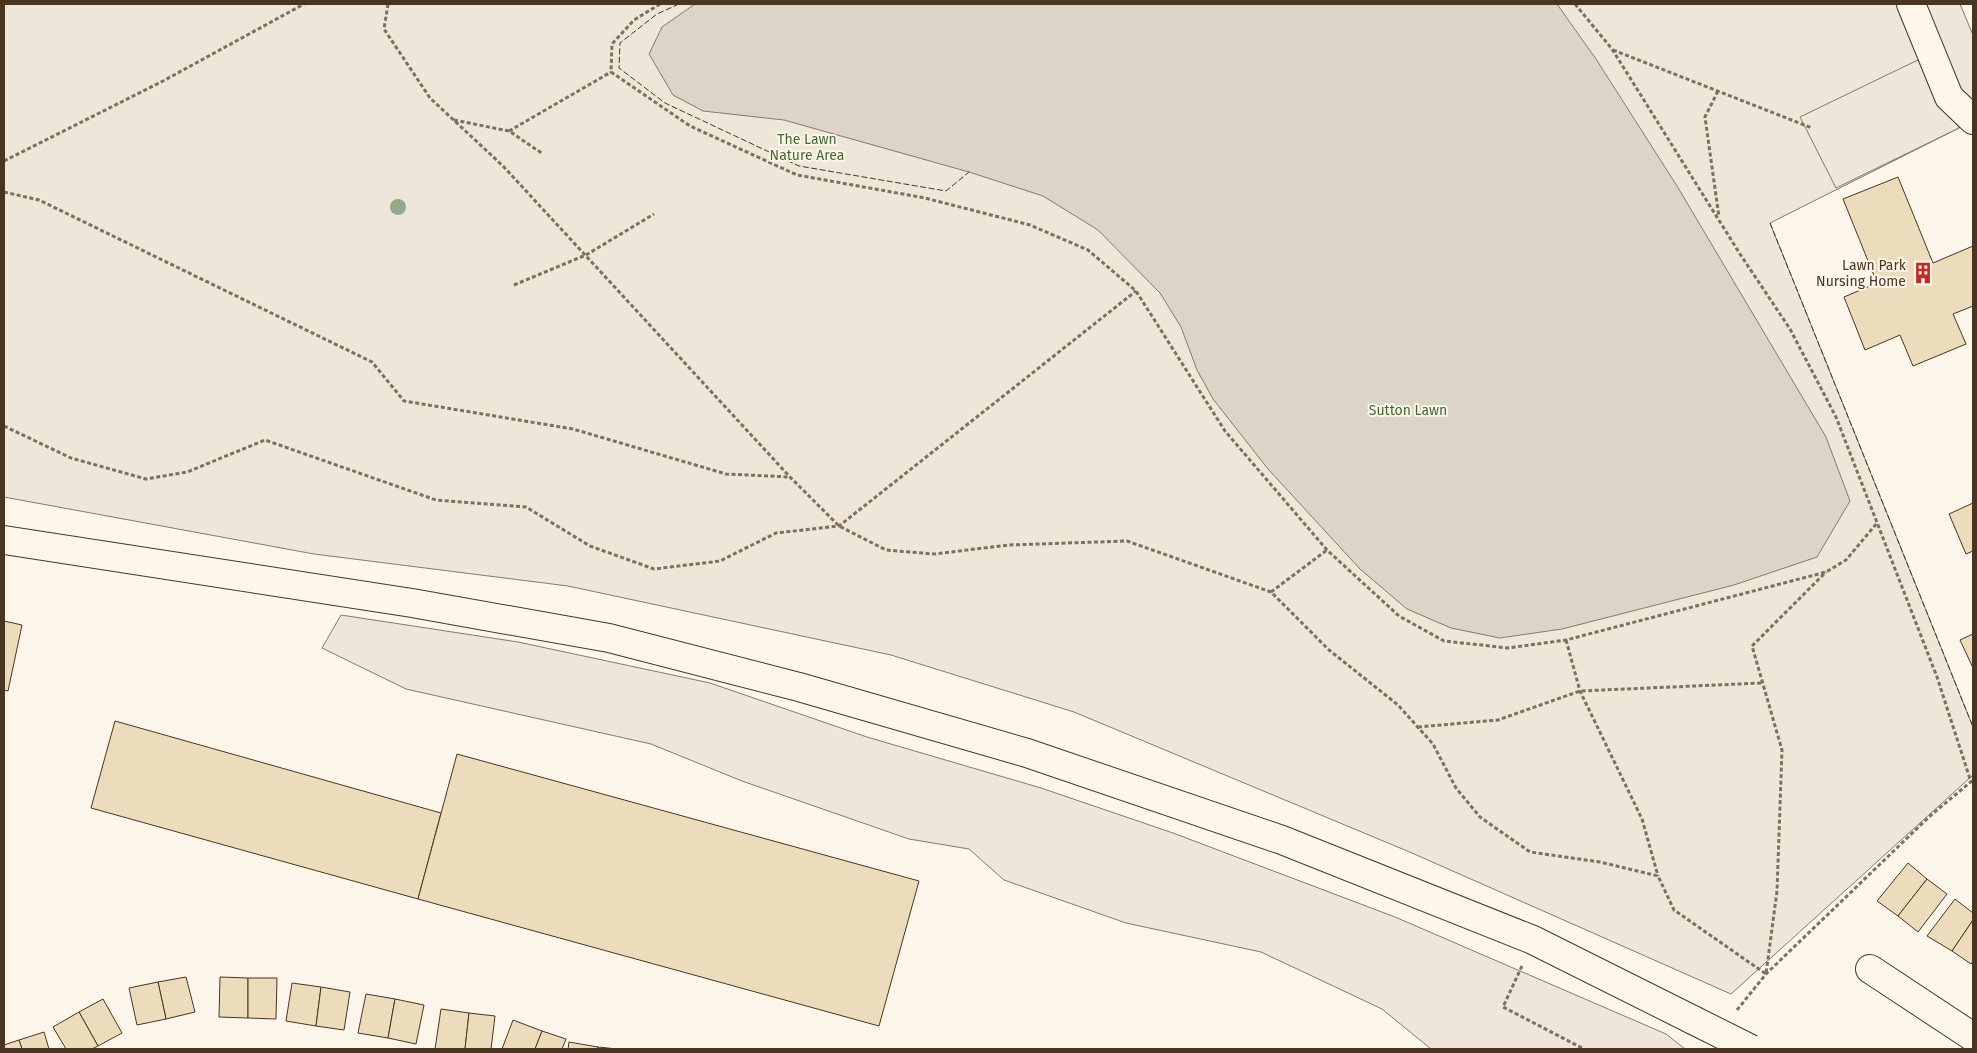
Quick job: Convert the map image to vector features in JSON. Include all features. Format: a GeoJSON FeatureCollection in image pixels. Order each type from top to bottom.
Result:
{"type":"FeatureCollection","features":[{"type":"Feature","properties":{"kind":"main road"},"geometry":{"type":"LineString","coordinates":[[1911,4],[1949,97],[1973,120]]}},
{"type":"Feature","properties":{"kind":"main road"},"geometry":{"type":"LineString","coordinates":[[4,540],[412,603],[609,638],[800,687],[1027,753],[1282,840],[1533,940],[1751,1049]]}},
{"type":"Feature","properties":{"kind":"main road"},"geometry":{"type":"LineString","coordinates":[[1870,969],[1973,1037]]}},
{"type":"Feature","properties":{"kind":"path"},"geometry":{"type":"LineString","coordinates":[[4,161],[163,82],[304,4]]}},
{"type":"Feature","properties":{"kind":"path"},"geometry":{"type":"LineString","coordinates":[[388,4],[384,29],[430,98],[503,166],[790,477],[839,526],[886,550],[934,554],[1009,545],[1127,541],[1271,592],[1329,650],[1398,706],[1433,744],[1456,788],[1480,817],[1530,852],[1600,862],[1658,876]]}},
{"type":"Feature","properties":{"kind":"path"},"geometry":{"type":"LineString","coordinates":[[611,72],[612,44],[634,20],[660,4]]}},
{"type":"Feature","properties":{"kind":"path"},"geometry":{"type":"LineString","coordinates":[[1575,4],[1612,50],[1790,329],[1832,408],[1937,677],[1972,781],[1930,816],[1766,974],[1735,1012]]}},
{"type":"Feature","properties":{"kind":"path"},"geometry":{"type":"LineString","coordinates":[[1612,50],[1812,128]]}},
{"type":"Feature","properties":{"kind":"path"},"geometry":{"type":"LineString","coordinates":[[509,131],[611,72]]}},
{"type":"Feature","properties":{"kind":"path"},"geometry":{"type":"LineString","coordinates":[[611,72],[690,126],[797,175],[925,198],[1030,225],[1088,250],[1136,291],[1225,431],[1327,550],[1399,616],[1444,641],[1508,648],[1566,640],[1826,572]]}},
{"type":"Feature","properties":{"kind":"path"},"geometry":{"type":"LineString","coordinates":[[1718,92],[1705,117],[1719,220]]}},
{"type":"Feature","properties":{"kind":"path"},"geometry":{"type":"LineString","coordinates":[[453,120],[509,131],[542,154]]}},
{"type":"Feature","properties":{"kind":"path"},"geometry":{"type":"LineString","coordinates":[[4,192],[39,200],[372,362],[404,401],[573,430],[726,474],[790,477]]}},
{"type":"Feature","properties":{"kind":"path"},"geometry":{"type":"LineString","coordinates":[[514,285],[586,254],[654,214]]}},
{"type":"Feature","properties":{"kind":"path"},"geometry":{"type":"LineString","coordinates":[[4,426],[71,458],[146,479],[187,472],[265,440],[436,500],[526,507],[590,546],[654,569],[720,561],[776,533],[839,526],[1136,291]]}},
{"type":"Feature","properties":{"kind":"path"},"geometry":{"type":"LineString","coordinates":[[1766,974],[1777,890],[1782,750],[1752,646],[1826,572],[1846,560],[1877,523]]}},
{"type":"Feature","properties":{"kind":"path"},"geometry":{"type":"LineString","coordinates":[[1271,592],[1327,550]]}},
{"type":"Feature","properties":{"kind":"path"},"geometry":{"type":"LineString","coordinates":[[1566,640],[1580,690],[1642,819],[1658,876],[1674,910],[1766,974]]}},
{"type":"Feature","properties":{"kind":"path"},"geometry":{"type":"LineString","coordinates":[[1417,727],[1498,720],[1580,690],[1762,683]]}},
{"type":"Feature","properties":{"kind":"path"},"geometry":{"type":"LineString","coordinates":[[1525,958],[1503,1007],[1584,1049]]}},
{"type":"Feature","properties":{"kind":"green space","name":"Sutton Lawn"},"geometry":{"type":"Polygon","coordinates":[[[4,4],[1960,4],[1973,35],[1973,121],[1770,223],[1973,727],[1973,775],[1731,994],[1412,853],[1074,712],[891,655],[568,586],[314,554],[4,497],[4,4]]]}},
{"type":"Feature","properties":{"kind":"green space"},"geometry":{"type":"Polygon","coordinates":[[[341,615],[518,642],[710,683],[867,737],[1041,788],[1173,833],[1395,917],[1666,1034],[1685,1049],[1431,1049],[1382,1009],[1261,952],[1126,923],[1004,880],[969,849],[909,839],[742,781],[651,744],[406,689],[322,648],[341,615]]]}},
{"type":"Feature","properties":{"kind":"shaded area"},"geometry":{"type":"Polygon","coordinates":[[[695,4],[1557,4],[1596,59],[1677,186],[1826,437],[1850,501],[1817,557],[1734,585],[1562,629],[1500,638],[1451,628],[1407,609],[1360,569],[1268,469],[1213,399],[1197,370],[1181,327],[1160,293],[1098,230],[1043,196],[969,172],[784,120],[703,111],[673,95],[649,54],[662,27],[695,4]]]}},
{"type":"Feature","properties":{"kind":"shaded area"},"geometry":{"type":"Polygon","coordinates":[[[1924,57],[1959,128],[1836,188],[1800,117],[1924,57]]]}},
{"type":"Feature","properties":{"kind":"building","name":"Lawn Park Nursing Home"},"geometry":{"type":"Polygon","coordinates":[[[1898,177],[1933,263],[1973,246],[1973,306],[1953,314],[1966,344],[1913,366],[1900,335],[1865,350],[1844,297],[1877,283],[1843,199],[1898,177]]]}},
{"type":"Feature","properties":{"kind":"building"},"geometry":{"type":"Polygon","coordinates":[[[1973,503],[1973,551],[1966,554],[1949,514],[1973,503]]]}},
{"type":"Feature","properties":{"kind":"building"},"geometry":{"type":"Polygon","coordinates":[[[4,621],[22,625],[8,691],[4,690],[4,621]]]}},
{"type":"Feature","properties":{"kind":"building"},"geometry":{"type":"Polygon","coordinates":[[[1973,634],[1973,668],[1960,640],[1973,634]]]}},
{"type":"Feature","properties":{"kind":"building"},"geometry":{"type":"Polygon","coordinates":[[[115,721],[441,813],[418,899],[91,808],[115,721]]]}},
{"type":"Feature","properties":{"kind":"building"},"geometry":{"type":"Polygon","coordinates":[[[457,754],[919,881],[879,1026],[418,899],[457,754]]]}},
{"type":"Feature","properties":{"kind":"building"},"geometry":{"type":"Polygon","coordinates":[[[1908,863],[1927,879],[1898,916],[1877,901],[1908,863]]]}},
{"type":"Feature","properties":{"kind":"building"},"geometry":{"type":"Polygon","coordinates":[[[1927,879],[1947,894],[1918,932],[1898,916],[1927,879]]]}},
{"type":"Feature","properties":{"kind":"building"},"geometry":{"type":"Polygon","coordinates":[[[1955,899],[1973,913],[1973,920],[1952,951],[1927,936],[1955,899]]]}},
{"type":"Feature","properties":{"kind":"building"},"geometry":{"type":"Polygon","coordinates":[[[1973,920],[1973,961],[1971,964],[1952,951],[1973,920]]]}},
{"type":"Feature","properties":{"kind":"building"},"geometry":{"type":"Polygon","coordinates":[[[186,977],[195,1012],[166,1019],[158,982],[186,977]]]}},
{"type":"Feature","properties":{"kind":"building"},"geometry":{"type":"Polygon","coordinates":[[[220,977],[248,978],[248,1018],[219,1017],[220,977]]]}},
{"type":"Feature","properties":{"kind":"building"},"geometry":{"type":"Polygon","coordinates":[[[248,978],[277,978],[276,1019],[248,1018],[248,978]]]}},
{"type":"Feature","properties":{"kind":"building"},"geometry":{"type":"Polygon","coordinates":[[[158,982],[166,1019],[137,1025],[129,988],[158,982]]]}},
{"type":"Feature","properties":{"kind":"building"},"geometry":{"type":"Polygon","coordinates":[[[292,983],[321,987],[316,1026],[286,1021],[292,983]]]}},
{"type":"Feature","properties":{"kind":"building"},"geometry":{"type":"Polygon","coordinates":[[[321,987],[350,992],[344,1030],[316,1026],[321,987]]]}},
{"type":"Feature","properties":{"kind":"building"},"geometry":{"type":"Polygon","coordinates":[[[366,994],[395,999],[388,1038],[358,1033],[366,994]]]}},
{"type":"Feature","properties":{"kind":"building"},"geometry":{"type":"Polygon","coordinates":[[[103,999],[122,1033],[98,1046],[79,1012],[103,999]]]}},
{"type":"Feature","properties":{"kind":"building"},"geometry":{"type":"Polygon","coordinates":[[[395,999],[424,1005],[416,1044],[388,1038],[395,999]]]}},
{"type":"Feature","properties":{"kind":"building"},"geometry":{"type":"Polygon","coordinates":[[[441,1009],[469,1013],[465,1049],[435,1049],[441,1009]]]}},
{"type":"Feature","properties":{"kind":"building"},"geometry":{"type":"Polygon","coordinates":[[[79,1012],[98,1046],[92,1049],[66,1049],[53,1027],[79,1012]]]}},
{"type":"Feature","properties":{"kind":"building"},"geometry":{"type":"Polygon","coordinates":[[[469,1013],[495,1016],[491,1049],[465,1049],[469,1013]]]}},
{"type":"Feature","properties":{"kind":"building"},"geometry":{"type":"Polygon","coordinates":[[[513,1020],[542,1031],[535,1049],[502,1049],[513,1020]]]}},
{"type":"Feature","properties":{"kind":"building"},"geometry":{"type":"Polygon","coordinates":[[[542,1031],[566,1039],[562,1049],[535,1049],[542,1031]]]}},
{"type":"Feature","properties":{"kind":"building"},"geometry":{"type":"Polygon","coordinates":[[[44,1032],[49,1049],[22,1049],[19,1040],[44,1032]]]}},
{"type":"Feature","properties":{"kind":"building"},"geometry":{"type":"Polygon","coordinates":[[[19,1040],[22,1049],[4,1049],[4,1045],[19,1040]]]}},
{"type":"Feature","properties":{"kind":"building"},"geometry":{"type":"Polygon","coordinates":[[[569,1042],[598,1047],[598,1049],[568,1049],[569,1042]]]}},
{"type":"Feature","properties":{"kind":"building"},"geometry":{"type":"Polygon","coordinates":[[[598,1047],[617,1049],[598,1049],[598,1047]]]}},
{"type":"Feature","properties":{"kind":"fence"},"geometry":{"type":"LineString","coordinates":[[679,4],[657,14],[620,43],[619,68],[665,103],[799,166],[946,191],[969,172]]}},
{"type":"Feature","properties":{"kind":"fence"},"geometry":{"type":"LineString","coordinates":[[1770,223],[1973,727]]}},
{"type":"Feature","properties":{"kind":"place","name":"Lawn Park Nursing Home"},"geometry":{"type":"Point","coordinates":[1923,273]}},
{"type":"Feature","properties":{"kind":"park label","name":"The Lawn Nature Area"},"geometry":{"type":"Point","coordinates":[807,148]}}]}
